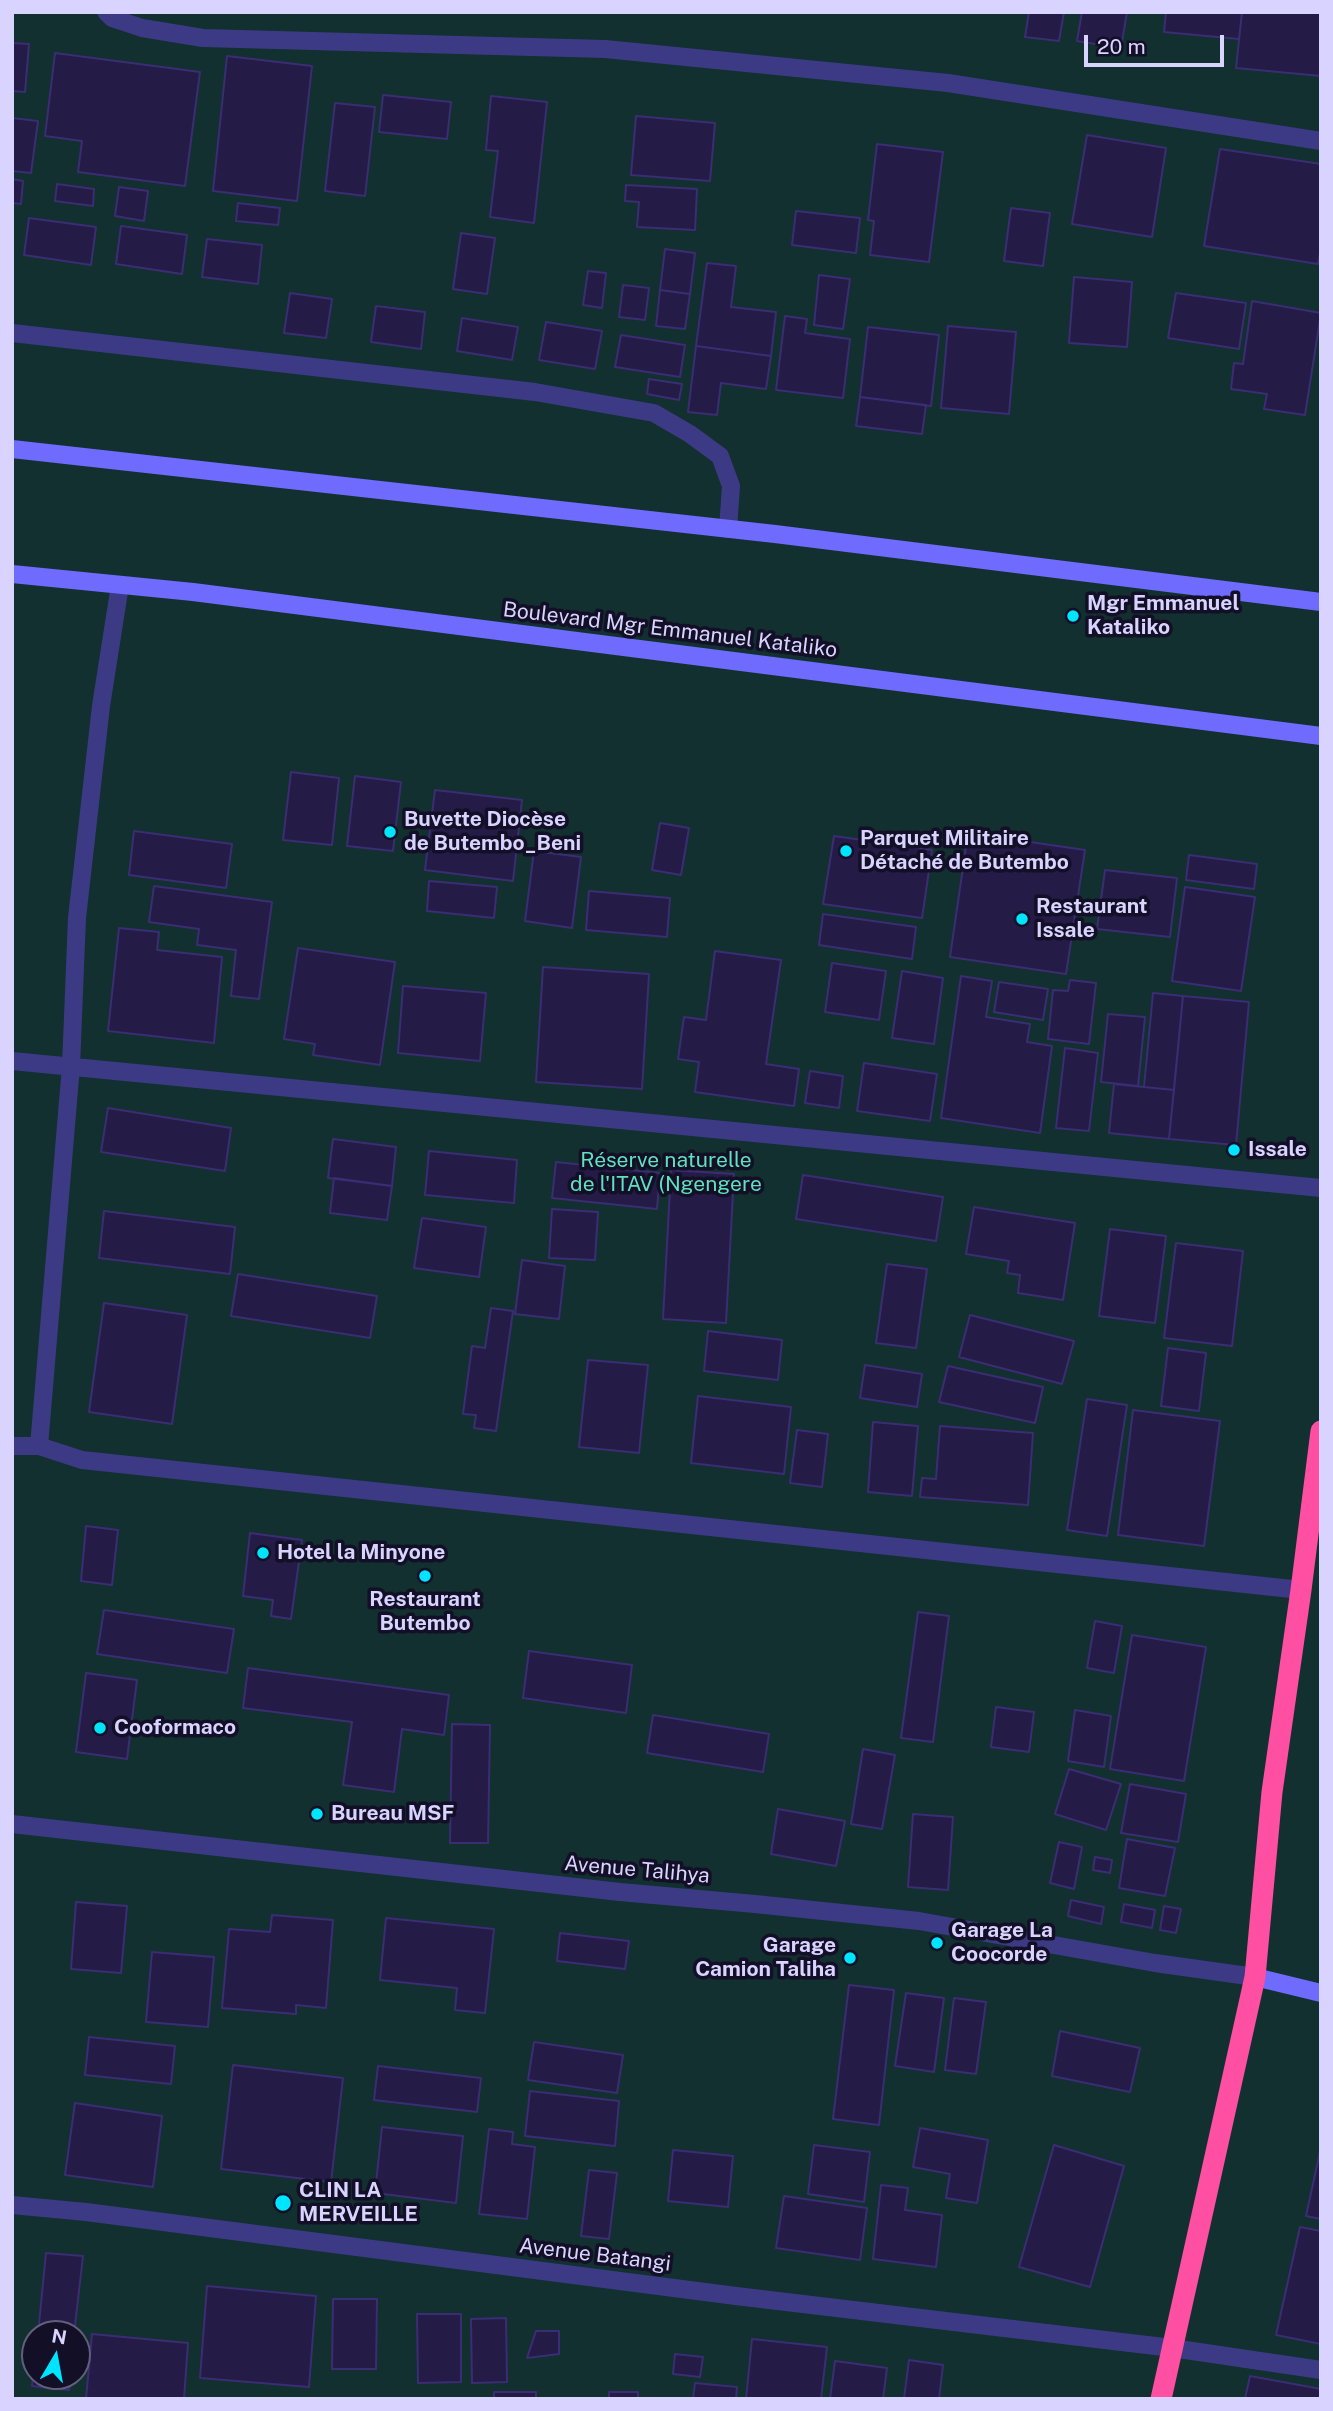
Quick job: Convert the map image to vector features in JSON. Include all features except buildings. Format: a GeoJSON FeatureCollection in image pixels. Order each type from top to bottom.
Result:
{"type":"FeatureCollection","features":[{"type":"Feature","properties":{"kind":"highway"},"geometry":{"type":"LineString","coordinates":[[1161,2399],[1255,1977],[1272,1792],[1321,1431]]}},
{"type":"Feature","properties":{"kind":"street"},"geometry":{"type":"LineString","coordinates":[[106,12],[112,18],[142,28],[203,38],[605,49],[948,83],[1321,141]]}},
{"type":"Feature","properties":{"kind":"street"},"geometry":{"type":"LineString","coordinates":[[12,333],[535,393],[654,413],[720,456],[731,486],[728,529]]}},
{"type":"Feature","properties":{"kind":"street"},"geometry":{"type":"LineString","coordinates":[[12,449],[728,529],[1321,602]]}},
{"type":"Feature","properties":{"kind":"street","name":"Boulevard Mgr Emmanuel Kataliko"},"geometry":{"type":"LineString","coordinates":[[12,574],[193,592],[1321,736]]}},
{"type":"Feature","properties":{"kind":"street"},"geometry":{"type":"LineString","coordinates":[[39,1446],[71,1066],[77,918],[101,706],[120,585]]}},
{"type":"Feature","properties":{"kind":"street"},"geometry":{"type":"LineString","coordinates":[[12,1061],[1321,1188]]}},
{"type":"Feature","properties":{"kind":"street"},"geometry":{"type":"LineString","coordinates":[[12,1446],[39,1446],[82,1460],[1301,1590]]}},
{"type":"Feature","properties":{"kind":"street","name":"Avenue Talihya"},"geometry":{"type":"LineString","coordinates":[[12,1824],[620,1892],[919,1922],[1155,1963],[1255,1977]]}},
{"type":"Feature","properties":{"kind":"street"},"geometry":{"type":"LineString","coordinates":[[1255,1977],[1321,1993]]}},
{"type":"Feature","properties":{"kind":"street","name":"Avenue Batangi"},"geometry":{"type":"LineString","coordinates":[[12,2205],[86,2212],[736,2296],[1172,2348],[1321,2370]]}},
{"type":"Feature","properties":{"kind":"green space","name":"Réserve naturelle de l'ITAV (Ngengere"},"geometry":{"type":"Polygon","coordinates":[[[12,12],[1321,12],[1321,2399],[12,2399],[12,12]]]}},
{"type":"Feature","properties":{"kind":"place","name":"Mgr Emmanuel Kataliko"},"geometry":{"type":"Point","coordinates":[1073,616]}},
{"type":"Feature","properties":{"kind":"place","name":"Buvette Diocèse de Butembo_Beni"},"geometry":{"type":"Point","coordinates":[390,832]}},
{"type":"Feature","properties":{"kind":"place","name":"Parquet Militaire Détaché de Butembo"},"geometry":{"type":"Point","coordinates":[846,851]}},
{"type":"Feature","properties":{"kind":"place","name":"Restaurant Issale"},"geometry":{"type":"Point","coordinates":[1022,919]}},
{"type":"Feature","properties":{"kind":"place","name":"Issale"},"geometry":{"type":"Point","coordinates":[1234,1150]}},
{"type":"Feature","properties":{"kind":"place","name":"Hotel la Minyone"},"geometry":{"type":"Point","coordinates":[263,1553]}},
{"type":"Feature","properties":{"kind":"place","name":"Restaurant Butembo"},"geometry":{"type":"Point","coordinates":[425,1576]}},
{"type":"Feature","properties":{"kind":"place","name":"Cooformaco"},"geometry":{"type":"Point","coordinates":[100,1728]}},
{"type":"Feature","properties":{"kind":"place","name":"Bureau MSF"},"geometry":{"type":"Point","coordinates":[317,1814]}},
{"type":"Feature","properties":{"kind":"place","name":"Garage La Coocorde"},"geometry":{"type":"Point","coordinates":[937,1943]}},
{"type":"Feature","properties":{"kind":"place","name":"Garage Camion Taliha"},"geometry":{"type":"Point","coordinates":[850,1958]}},
{"type":"Feature","properties":{"kind":"place","name":"CLIN LA MERVEILLE"},"geometry":{"type":"Point","coordinates":[283,2203]}}]}
